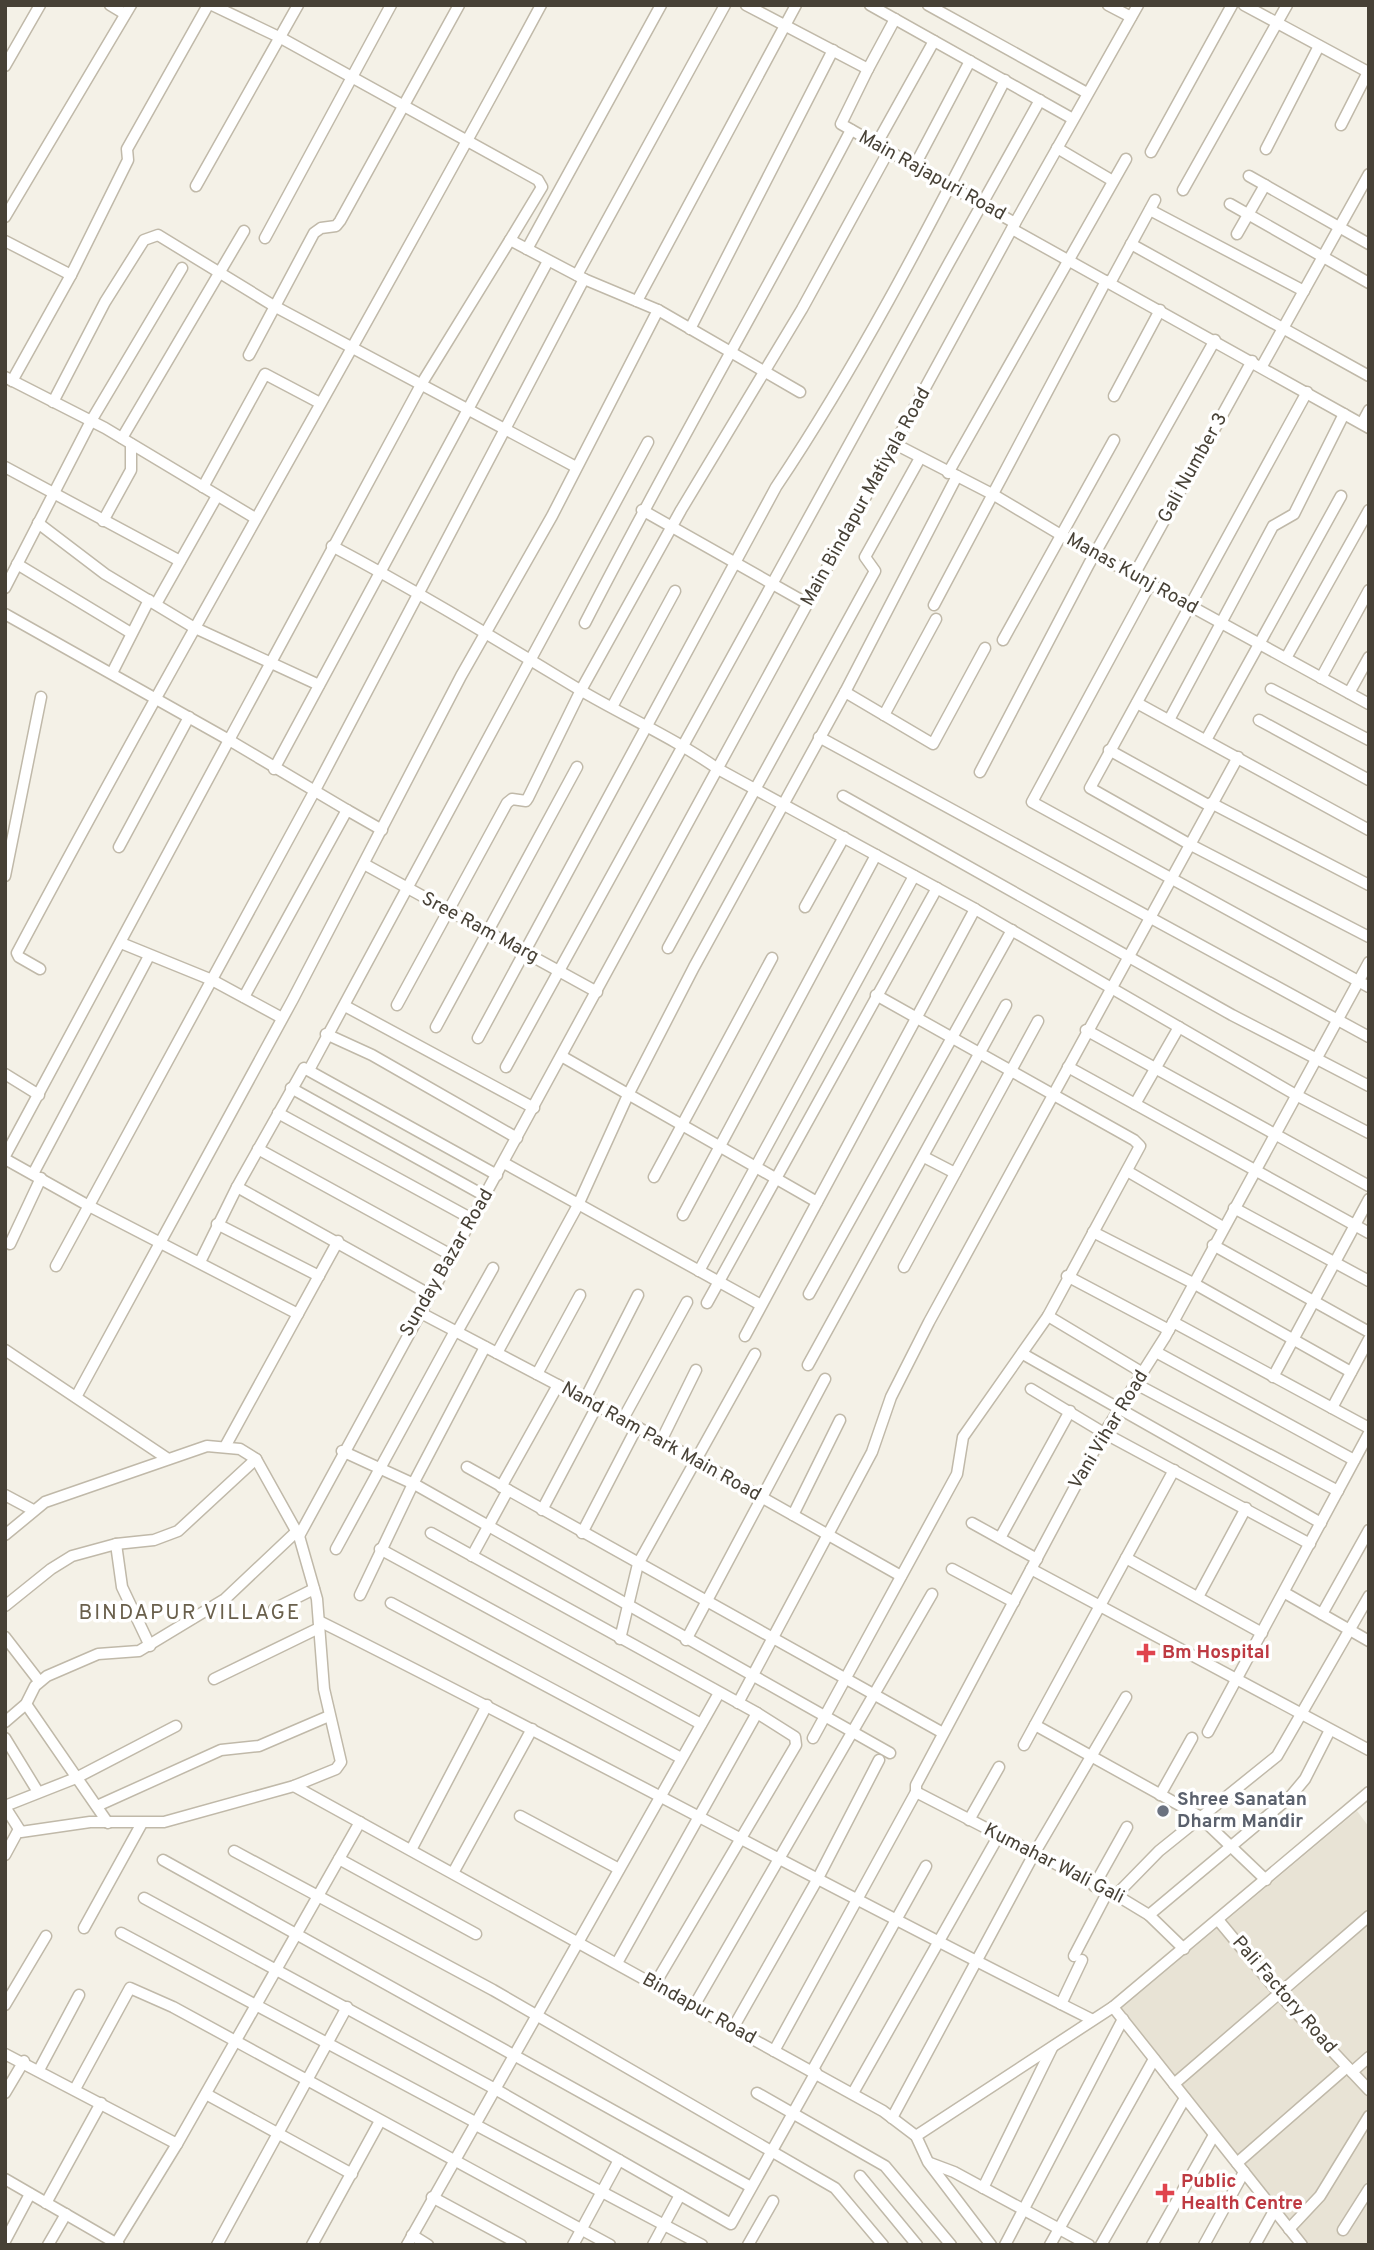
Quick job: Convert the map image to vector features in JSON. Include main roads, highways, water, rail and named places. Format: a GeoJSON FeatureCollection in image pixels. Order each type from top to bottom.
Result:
{"type":"FeatureCollection","features":[{"type":"Feature","properties":{"kind":"place","name":"Bm Hospital"},"geometry":{"type":"Point","coordinates":[1146,1653]}},
{"type":"Feature","properties":{"kind":"place","name":"Shree Sanatan Dharm Mandir"},"geometry":{"type":"Point","coordinates":[1163,1811]}},
{"type":"Feature","properties":{"kind":"place","name":"Public Health Centre"},"geometry":{"type":"Point","coordinates":[1165,2193]}},
{"type":"Feature","properties":{"kind":"district","name":"BINDAPUR VILLAGE"},"geometry":{"type":"Point","coordinates":[190,1613]}}]}
